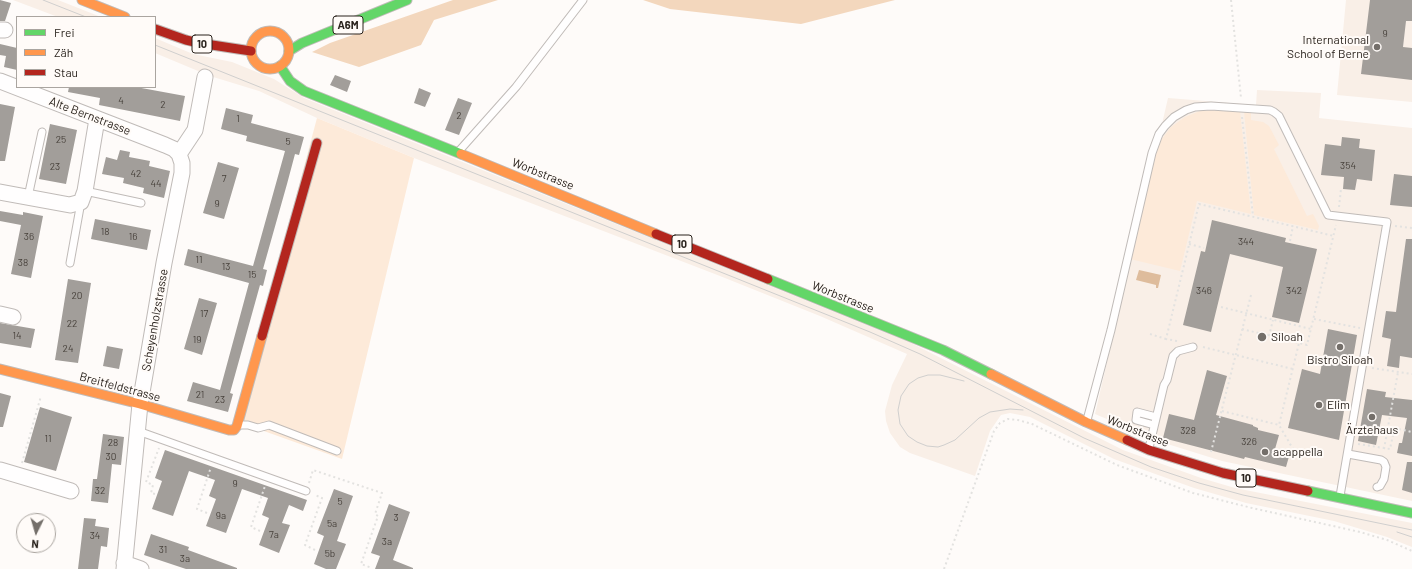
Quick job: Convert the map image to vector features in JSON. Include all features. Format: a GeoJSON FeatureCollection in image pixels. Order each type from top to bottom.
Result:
{"type":"FeatureCollection","features":[{"type":"Feature","properties":{"kind":"main road"},"geometry":{"type":"LineString","coordinates":[[82,0],[122,16]]}},
{"type":"Feature","properties":{"kind":"main road","name":"A6M"},"geometry":{"type":"LineString","coordinates":[[318,26],[384,0]]}},
{"type":"Feature","properties":{"kind":"main road","name":"A6M"},"geometry":{"type":"LineString","coordinates":[[289,51],[302,43],[407,0]]}},
{"type":"Feature","properties":{"kind":"main road","name":"10"},"geometry":{"type":"LineString","coordinates":[[156,29],[200,44],[251,51]]}},
{"type":"Feature","properties":{"kind":"main road"},"geometry":{"type":"LineString","coordinates":[[269,31],[277,32],[287,40],[289,51],[286,60],[280,66],[274,69],[268,69],[261,67],[253,57],[251,51],[256,37],[269,31]]}},
{"type":"Feature","properties":{"kind":"main road"},"geometry":{"type":"LineString","coordinates":[[283,36],[295,33]]}},
{"type":"Feature","properties":{"kind":"main road","name":"Worbstrasse"},"geometry":{"type":"LineString","coordinates":[[280,66],[290,81],[304,91],[458,152],[943,350],[1086,422],[1149,450],[1207,468],[1412,513]]}},
{"type":"Feature","properties":{"kind":"main road"},"geometry":{"type":"LineString","coordinates":[[236,428],[317,143]]}},
{"type":"Feature","properties":{"kind":"main road","name":"Breitfeldstrasse"},"geometry":{"type":"LineString","coordinates":[[0,368],[140,404],[229,430],[236,428]]}},
{"type":"Feature","properties":{"kind":"street"},"geometry":{"type":"LineString","coordinates":[[179,154],[194,130],[205,77]]}},
{"type":"Feature","properties":{"kind":"street","name":"Alte Bernstrasse"},"geometry":{"type":"LineString","coordinates":[[0,81],[16,87]]}},
{"type":"Feature","properties":{"kind":"street","name":"Alte Bernstrasse"},"geometry":{"type":"LineString","coordinates":[[18,88],[165,145],[174,149],[179,154]]}},
{"type":"Feature","properties":{"kind":"street"},"geometry":{"type":"LineString","coordinates":[[0,192],[70,205],[83,196],[98,119]]}},
{"type":"Feature","properties":{"kind":"street","name":"Scheyenholzstrasse"},"geometry":{"type":"LineString","coordinates":[[124,566],[140,404],[164,263],[182,172],[182,163],[179,154]]}},
{"type":"Feature","properties":{"kind":"street"},"geometry":{"type":"LineString","coordinates":[[0,470],[71,491]]}},
{"type":"Feature","properties":{"kind":"street"},"geometry":{"type":"LineString","coordinates":[[124,566],[141,569]]}},
{"type":"Feature","properties":{"kind":"lane"},"geometry":{"type":"LineString","coordinates":[[458,152],[516,87],[583,0]]}},
{"type":"Feature","properties":{"kind":"lane"},"geometry":{"type":"LineString","coordinates":[[1086,422],[1111,330],[1152,153],[1159,134],[1174,117],[1186,110],[1199,106],[1265,109],[1274,112],[1279,116],[1328,215],[1388,222],[1340,498]]}},
{"type":"Feature","properties":{"kind":"lane"},"geometry":{"type":"LineString","coordinates":[[28,197],[42,132]]}},
{"type":"Feature","properties":{"kind":"lane"},"geometry":{"type":"LineString","coordinates":[[70,263],[83,196],[141,203]]}},
{"type":"Feature","properties":{"kind":"lane"},"geometry":{"type":"LineString","coordinates":[[1149,450],[1164,385],[1174,354],[1180,350],[1196,347]]}},
{"type":"Feature","properties":{"kind":"lane"},"geometry":{"type":"LineString","coordinates":[[1154,425],[1136,420],[1137,412],[1156,417]]}},
{"type":"Feature","properties":{"kind":"lane"},"geometry":{"type":"LineString","coordinates":[[236,428],[248,425],[258,428],[269,425],[337,450]]}},
{"type":"Feature","properties":{"kind":"lane"},"geometry":{"type":"LineString","coordinates":[[138,431],[306,491]]}},
{"type":"Feature","properties":{"kind":"lane"},"geometry":{"type":"LineString","coordinates":[[1348,454],[1381,460],[1384,462],[1386,467],[1384,479],[1377,488]]}},
{"type":"Feature","properties":{"kind":"path"},"geometry":{"type":"LineString","coordinates":[[1242,329],[1307,345],[1334,236],[1341,189]]}},
{"type":"Feature","properties":{"kind":"path"},"geometry":{"type":"LineString","coordinates":[[1166,339],[1199,204],[1334,236]]}},
{"type":"Feature","properties":{"kind":"path"},"geometry":{"type":"LineString","coordinates":[[1387,225],[1412,228]]}},
{"type":"Feature","properties":{"kind":"path"},"geometry":{"type":"LineString","coordinates":[[1290,241],[1293,226]]}},
{"type":"Feature","properties":{"kind":"path"},"geometry":{"type":"LineString","coordinates":[[1189,244],[1204,248]]}},
{"type":"Feature","properties":{"kind":"path"},"geometry":{"type":"LineString","coordinates":[[1207,468],[1251,295]]}},
{"type":"Feature","properties":{"kind":"path"},"geometry":{"type":"LineString","coordinates":[[1221,308],[1311,329]]}},
{"type":"Feature","properties":{"kind":"path"},"geometry":{"type":"LineString","coordinates":[[1314,319],[1369,330]]}},
{"type":"Feature","properties":{"kind":"path"},"geometry":{"type":"LineString","coordinates":[[1269,336],[1273,320]]}},
{"type":"Feature","properties":{"kind":"path"},"geometry":{"type":"LineString","coordinates":[[1150,334],[1178,341]]}},
{"type":"Feature","properties":{"kind":"path"},"geometry":{"type":"LineString","coordinates":[[1296,454],[1279,425],[1299,343]]}},
{"type":"Feature","properties":{"kind":"path"},"geometry":{"type":"LineString","coordinates":[[1196,347],[1293,369]]}},
{"type":"Feature","properties":{"kind":"path"},"geometry":{"type":"LineString","coordinates":[[1362,367],[1412,374]]}},
{"type":"Feature","properties":{"kind":"path"},"geometry":{"type":"LineString","coordinates":[[1384,449],[1398,372]]}},
{"type":"Feature","properties":{"kind":"path"},"geometry":{"type":"LineString","coordinates":[[18,476],[46,381]]}},
{"type":"Feature","properties":{"kind":"path"},"geometry":{"type":"LineString","coordinates":[[1222,411],[1279,425]]}},
{"type":"Feature","properties":{"kind":"path"},"geometry":{"type":"LineString","coordinates":[[944,569],[994,431],[1002,420],[1008,419],[1032,424],[1117,465],[1172,486],[1252,508],[1360,532],[1387,540],[1412,551]]}},
{"type":"Feature","properties":{"kind":"path"},"geometry":{"type":"LineString","coordinates":[[1350,442],[1390,450],[1393,435],[1399,429],[1412,432]]}},
{"type":"Feature","properties":{"kind":"path"},"geometry":{"type":"LineString","coordinates":[[155,494],[150,493],[153,485],[146,482],[162,440]]}},
{"type":"Feature","properties":{"kind":"path"},"geometry":{"type":"LineString","coordinates":[[207,513],[197,509],[214,458]]}},
{"type":"Feature","properties":{"kind":"path"},"geometry":{"type":"LineString","coordinates":[[315,550],[305,545],[322,498],[306,491],[313,470],[382,493],[375,514],[378,516],[361,564],[372,568]]}},
{"type":"Feature","properties":{"kind":"path"},"geometry":{"type":"LineString","coordinates":[[260,531],[251,527],[269,478]]}},
{"type":"Feature","properties":{"kind":"shaded area"},"geometry":{"type":"Polygon","coordinates":[[[13,0],[58,0],[98,16],[55,16],[13,0]]]}},
{"type":"Feature","properties":{"kind":"shaded area"},"geometry":{"type":"Polygon","coordinates":[[[453,0],[498,0],[434,20],[421,45],[359,67],[312,52],[330,43],[453,0]]]}},
{"type":"Feature","properties":{"kind":"shaded area"},"geometry":{"type":"Polygon","coordinates":[[[643,0],[895,0],[801,24],[670,9],[643,0]]]}},
{"type":"Feature","properties":{"kind":"shaded area","name":"International School of Berne"},"geometry":{"type":"Polygon","coordinates":[[[1346,0],[1412,0],[1412,102],[1337,95],[1346,0]]]}},
{"type":"Feature","properties":{"kind":"shaded area"},"geometry":{"type":"Polygon","coordinates":[[[156,38],[193,54],[232,62],[274,79],[304,98],[911,343],[1123,450],[1201,478],[1235,488],[1412,523],[1412,547],[1387,537],[1334,521],[1246,503],[1194,488],[1114,459],[1030,417],[1010,413],[1001,415],[990,431],[975,476],[910,453],[900,447],[890,433],[886,421],[885,411],[892,385],[907,354],[820,316],[720,276],[414,158],[317,118],[259,91],[210,76],[156,53],[156,38]]]}},
{"type":"Feature","properties":{"kind":"shaded area","name":"Siloah"},"geometry":{"type":"Polygon","coordinates":[[[1257,90],[1321,93],[1319,118],[1412,128],[1412,501],[1222,461],[1161,442],[1095,414],[1168,98],[1256,105],[1257,90]]]}},
{"type":"Feature","properties":{"kind":"shaded area"},"geometry":{"type":"Polygon","coordinates":[[[1200,111],[1240,111],[1251,214],[1197,201],[1180,271],[1130,259],[1155,154],[1161,140],[1171,127],[1185,117],[1200,111]]]}},
{"type":"Feature","properties":{"kind":"shaded area"},"geometry":{"type":"Polygon","coordinates":[[[1244,111],[1251,111],[1251,120],[1263,122],[1269,126],[1279,145],[1274,149],[1307,216],[1313,214],[1319,226],[1318,230],[1254,215],[1244,111]]]}},
{"type":"Feature","properties":{"kind":"shaded area"},"geometry":{"type":"Polygon","coordinates":[[[317,118],[414,158],[342,459],[236,421],[317,118]]]}},
{"type":"Feature","properties":{"kind":"shaded area"},"geometry":{"type":"Polygon","coordinates":[[[1139,270],[1161,275],[1158,288],[1156,288],[1156,285],[1136,280],[1139,270]]]}},
{"type":"Feature","properties":{"kind":"building"},"geometry":{"type":"Polygon","coordinates":[[[0,0],[11,3],[5,21],[0,21],[0,0]]]}},
{"type":"Feature","properties":{"kind":"building"},"geometry":{"type":"Polygon","coordinates":[[[1370,0],[1412,0],[1412,21],[1406,21],[1403,47],[1412,48],[1412,80],[1361,74],[1370,0]]]}},
{"type":"Feature","properties":{"kind":"building"},"geometry":{"type":"Polygon","coordinates":[[[0,44],[16,48],[16,70],[4,67],[6,56],[0,55],[0,44]]]}},
{"type":"Feature","properties":{"kind":"building"},"geometry":{"type":"Polygon","coordinates":[[[335,75],[351,81],[347,92],[330,85],[335,75]]]}},
{"type":"Feature","properties":{"kind":"building"},"geometry":{"type":"Polygon","coordinates":[[[69,88],[141,88],[185,96],[180,121],[99,105],[100,98],[68,92],[69,88]]]}},
{"type":"Feature","properties":{"kind":"building"},"geometry":{"type":"Polygon","coordinates":[[[419,88],[431,93],[425,107],[414,103],[419,88]]]}},
{"type":"Feature","properties":{"kind":"building"},"geometry":{"type":"Polygon","coordinates":[[[458,98],[472,103],[459,135],[445,130],[458,98]]]}},
{"type":"Feature","properties":{"kind":"building"},"geometry":{"type":"Polygon","coordinates":[[[0,104],[15,107],[5,161],[0,161],[0,104]]]}},
{"type":"Feature","properties":{"kind":"building"},"geometry":{"type":"Polygon","coordinates":[[[226,108],[253,115],[251,123],[304,137],[299,155],[295,154],[263,269],[267,270],[263,286],[260,285],[230,393],[233,394],[228,412],[187,401],[193,382],[220,390],[249,283],[184,265],[188,249],[253,266],[285,151],[246,141],[247,136],[221,129],[226,108]]]}},
{"type":"Feature","properties":{"kind":"building"},"geometry":{"type":"Polygon","coordinates":[[[50,124],[77,130],[66,184],[39,179],[50,124]]]}},
{"type":"Feature","properties":{"kind":"building"},"geometry":{"type":"Polygon","coordinates":[[[1342,137],[1360,139],[1359,148],[1375,150],[1372,181],[1357,179],[1355,190],[1343,189],[1344,177],[1321,175],[1325,144],[1341,146],[1342,137]]]}},
{"type":"Feature","properties":{"kind":"building"},"geometry":{"type":"Polygon","coordinates":[[[120,150],[130,152],[129,157],[150,161],[149,166],[170,171],[164,198],[143,193],[144,188],[123,183],[124,178],[102,174],[106,157],[117,160],[120,150]]]}},
{"type":"Feature","properties":{"kind":"building"},"geometry":{"type":"Polygon","coordinates":[[[218,162],[239,168],[224,219],[203,213],[218,162]]]}},
{"type":"Feature","properties":{"kind":"building"},"geometry":{"type":"Polygon","coordinates":[[[1394,174],[1412,176],[1412,207],[1390,205],[1394,174]]]}},
{"type":"Feature","properties":{"kind":"building"},"geometry":{"type":"Polygon","coordinates":[[[0,211],[23,215],[23,212],[43,216],[31,278],[11,274],[21,225],[0,221],[0,211]]]}},
{"type":"Feature","properties":{"kind":"building"},"geometry":{"type":"Polygon","coordinates":[[[95,219],[151,230],[147,250],[91,239],[95,219]]]}},
{"type":"Feature","properties":{"kind":"building"},"geometry":{"type":"Polygon","coordinates":[[[1212,220],[1286,238],[1285,242],[1317,249],[1299,323],[1272,317],[1283,267],[1230,254],[1211,332],[1183,325],[1201,251],[1205,252],[1212,220]]]}},
{"type":"Feature","properties":{"kind":"building"},"geometry":{"type":"Polygon","coordinates":[[[1406,239],[1412,239],[1412,358],[1400,356],[1399,368],[1387,366],[1391,339],[1382,337],[1386,311],[1396,312],[1406,239]]]}},
{"type":"Feature","properties":{"kind":"building"},"geometry":{"type":"Polygon","coordinates":[[[68,279],[91,283],[78,363],[55,360],[68,279]]]}},
{"type":"Feature","properties":{"kind":"building"},"geometry":{"type":"Polygon","coordinates":[[[199,298],[217,303],[202,355],[184,349],[199,298]]]}},
{"type":"Feature","properties":{"kind":"building"},"geometry":{"type":"Polygon","coordinates":[[[0,323],[35,329],[31,348],[0,343],[0,323]]]}},
{"type":"Feature","properties":{"kind":"building","name":"Elim"},"geometry":{"type":"Polygon","coordinates":[[[1328,329],[1357,335],[1339,440],[1288,428],[1302,369],[1320,374],[1328,329]]]}},
{"type":"Feature","properties":{"kind":"building"},"geometry":{"type":"Polygon","coordinates":[[[107,346],[123,349],[119,369],[103,366],[107,346]]]}},
{"type":"Feature","properties":{"kind":"building"},"geometry":{"type":"Polygon","coordinates":[[[1207,370],[1227,376],[1216,415],[1253,425],[1258,428],[1258,430],[1279,435],[1275,449],[1290,453],[1286,467],[1245,457],[1244,459],[1163,438],[1169,414],[1194,420],[1207,370]]]}},
{"type":"Feature","properties":{"kind":"building"},"geometry":{"type":"Polygon","coordinates":[[[1367,389],[1386,392],[1385,397],[1412,400],[1412,456],[1397,453],[1399,443],[1402,443],[1407,418],[1382,415],[1376,445],[1358,441],[1367,389]]]}},
{"type":"Feature","properties":{"kind":"building"},"geometry":{"type":"Polygon","coordinates":[[[0,393],[11,396],[3,427],[0,427],[0,393]]]}},
{"type":"Feature","properties":{"kind":"building"},"geometry":{"type":"Polygon","coordinates":[[[40,407],[72,417],[56,471],[24,462],[40,407]]]}},
{"type":"Feature","properties":{"kind":"building"},"geometry":{"type":"Polygon","coordinates":[[[103,434],[124,437],[121,465],[112,464],[108,503],[91,501],[93,479],[97,479],[103,434]]]}},
{"type":"Feature","properties":{"kind":"building"},"geometry":{"type":"Polygon","coordinates":[[[165,450],[307,500],[303,511],[289,505],[282,523],[290,525],[279,553],[259,545],[269,518],[262,515],[268,498],[242,489],[226,533],[206,526],[216,499],[209,496],[215,480],[189,471],[173,516],[152,509],[162,481],[155,478],[165,450]]]}},
{"type":"Feature","properties":{"kind":"building"},"geometry":{"type":"Polygon","coordinates":[[[1407,462],[1412,462],[1412,493],[1402,490],[1407,462]]]}},
{"type":"Feature","properties":{"kind":"building"},"geometry":{"type":"Polygon","coordinates":[[[334,489],[353,496],[337,541],[346,544],[336,569],[326,569],[314,564],[324,536],[317,533],[334,489]]]}},
{"type":"Feature","properties":{"kind":"building"},"geometry":{"type":"Polygon","coordinates":[[[389,504],[410,512],[393,560],[413,569],[375,569],[380,556],[371,553],[389,504]]]}},
{"type":"Feature","properties":{"kind":"building"},"geometry":{"type":"Polygon","coordinates":[[[84,518],[96,519],[95,526],[109,528],[107,547],[101,546],[98,569],[78,569],[84,518]]]}},
{"type":"Feature","properties":{"kind":"building"},"geometry":{"type":"Polygon","coordinates":[[[151,534],[189,547],[188,550],[237,569],[186,569],[144,555],[151,534]]]}},
{"type":"Feature","properties":{"kind":"tram line"},"geometry":{"type":"LineString","coordinates":[[43,0],[83,16]]}},
{"type":"Feature","properties":{"kind":"tram line"},"geometry":{"type":"LineString","coordinates":[[156,45],[870,332],[920,354],[1084,438],[1151,467],[1199,483],[1243,495],[1412,530]]}},
{"type":"Feature","properties":{"kind":"tram line"},"geometry":{"type":"LineString","coordinates":[[964,381],[940,375],[928,375],[918,378],[909,384],[901,396],[898,410],[900,424],[908,436],[927,446],[938,447],[955,440],[979,418],[990,412],[1010,409],[1023,410]]}},
{"type":"Feature","properties":{"kind":"tram line"},"geometry":{"type":"LineString","coordinates":[[1397,532],[1412,537]]}},
{"type":"Feature","properties":{"kind":"traffic: fast"},"geometry":{"type":"LineString","coordinates":[[289,51],[302,43],[407,0]]}},
{"type":"Feature","properties":{"kind":"traffic: fast"},"geometry":{"type":"LineString","coordinates":[[280,66],[290,81],[304,91],[461,154]]}},
{"type":"Feature","properties":{"kind":"traffic: fast"},"geometry":{"type":"LineString","coordinates":[[768,279],[943,350],[991,374]]}},
{"type":"Feature","properties":{"kind":"traffic: fast"},"geometry":{"type":"LineString","coordinates":[[1308,491],[1412,513]]}},
{"type":"Feature","properties":{"kind":"traffic: slow"},"geometry":{"type":"LineString","coordinates":[[82,0],[122,16]]}},
{"type":"Feature","properties":{"kind":"traffic: slow"},"geometry":{"type":"LineString","coordinates":[[270,31],[280,34],[286,40],[289,50],[286,60],[280,66],[270,69],[260,66],[254,60],[251,50],[254,40],[260,34],[270,31]]}},
{"type":"Feature","properties":{"kind":"traffic: slow"},"geometry":{"type":"LineString","coordinates":[[461,154],[656,234]]}},
{"type":"Feature","properties":{"kind":"traffic: slow"},"geometry":{"type":"LineString","coordinates":[[0,369],[140,404],[229,430],[234,430],[237,426],[262,336]]}},
{"type":"Feature","properties":{"kind":"traffic: slow"},"geometry":{"type":"LineString","coordinates":[[991,374],[1086,422],[1127,440]]}},
{"type":"Feature","properties":{"kind":"traffic: jam"},"geometry":{"type":"LineString","coordinates":[[156,29],[199,43],[251,51]]}},
{"type":"Feature","properties":{"kind":"traffic: jam"},"geometry":{"type":"LineString","coordinates":[[262,336],[317,143]]}},
{"type":"Feature","properties":{"kind":"traffic: jam"},"geometry":{"type":"LineString","coordinates":[[656,234],[768,279]]}},
{"type":"Feature","properties":{"kind":"traffic: jam"},"geometry":{"type":"LineString","coordinates":[[1127,440],[1149,450],[1223,473],[1308,491]]}},
{"type":"Feature","properties":{"kind":"place","name":"International School of Berne"},"geometry":{"type":"Point","coordinates":[1377,47]}},
{"type":"Feature","properties":{"kind":"place","name":"Siloah"},"geometry":{"type":"Point","coordinates":[1262,337]}},
{"type":"Feature","properties":{"kind":"place","name":"Bistro Siloah"},"geometry":{"type":"Point","coordinates":[1340,347]}},
{"type":"Feature","properties":{"kind":"place","name":"Elim"},"geometry":{"type":"Point","coordinates":[1319,405]}},
{"type":"Feature","properties":{"kind":"place","name":"Ärztehaus"},"geometry":{"type":"Point","coordinates":[1372,417]}},
{"type":"Feature","properties":{"kind":"place","name":"acappella"},"geometry":{"type":"Point","coordinates":[1265,452]}}]}
